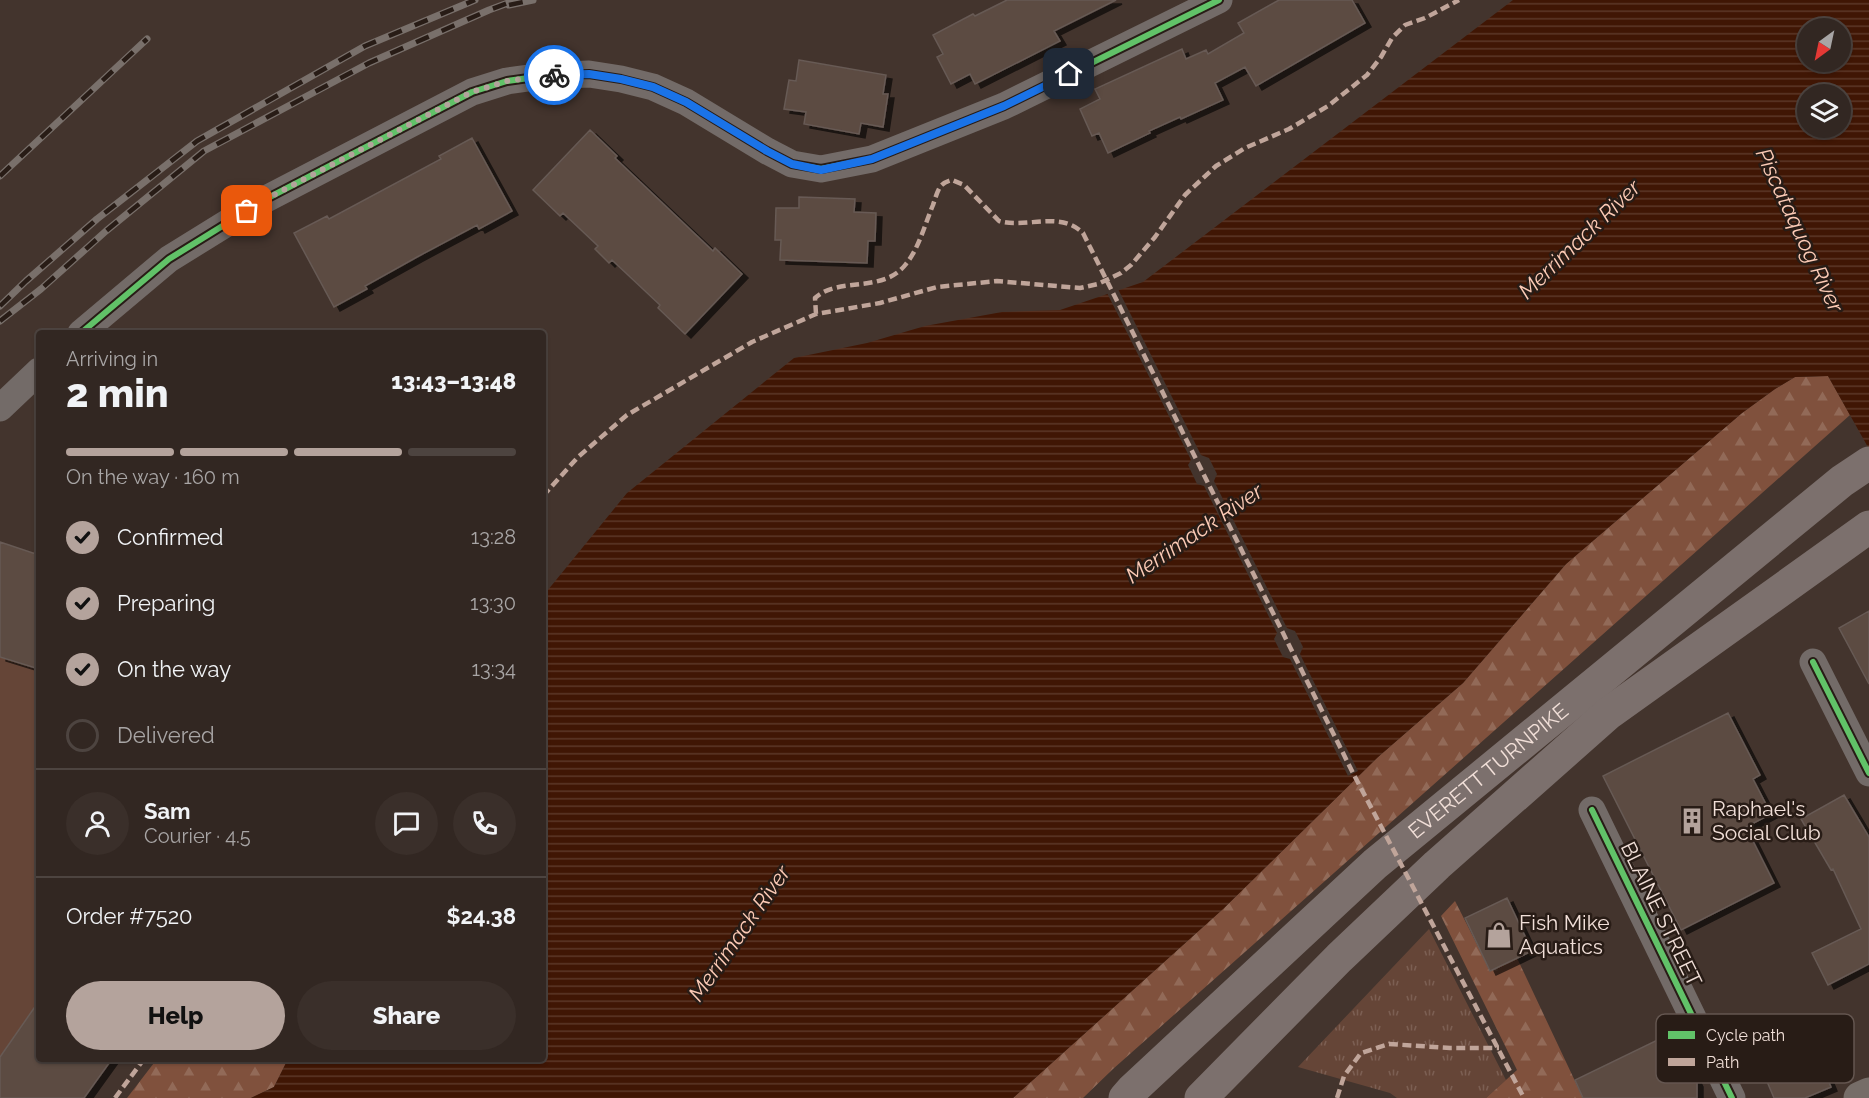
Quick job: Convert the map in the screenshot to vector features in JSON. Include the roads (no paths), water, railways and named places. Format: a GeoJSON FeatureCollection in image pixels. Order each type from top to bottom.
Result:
{"type":"FeatureCollection","features":[{"type":"Feature","properties":{"kind":"highway"},"geometry":{"type":"LineString","coordinates":[[1842,481],[1869,452]]}},
{"type":"Feature","properties":{"kind":"highway","name":"EVERETT TURNPIKE"},"geometry":{"type":"LineString","coordinates":[[1126,1095],[1375,864],[1842,481],[1869,463]]}},
{"type":"Feature","properties":{"kind":"highway","name":"EVERETT TURNPIKE"},"geometry":{"type":"LineString","coordinates":[[1204,1096],[1339,958],[1437,865],[1610,713],[1868,528]]}},
{"type":"Feature","properties":{"kind":"main road"},"geometry":{"type":"LineString","coordinates":[[1860,1098],[1869,1094]]}},
{"type":"Feature","properties":{"kind":"street"},"geometry":{"type":"LineString","coordinates":[[85,330],[169,259],[276,193],[472,92],[507,81],[543,76],[589,74],[653,87],[686,102],[792,164],[821,170],[872,159],[1004,106],[1219,0]]}},
{"type":"Feature","properties":{"kind":"street"},"geometry":{"type":"LineString","coordinates":[[0,408],[36,374]]}},
{"type":"Feature","properties":{"kind":"street"},"geometry":{"type":"LineString","coordinates":[[1813,662],[1869,773]]}},
{"type":"Feature","properties":{"kind":"street","name":"BLAINE STREET"},"geometry":{"type":"LineString","coordinates":[[1592,810],[1691,1014]]}},
{"type":"Feature","properties":{"kind":"street","name":"BLAINE STREET"},"geometry":{"type":"LineString","coordinates":[[1725,1083],[1732,1098]]}},
{"type":"Feature","properties":{"kind":"water"},"geometry":{"type":"Polygon","coordinates":[[[1513,0],[1869,0],[1869,449],[1828,376],[1795,377],[1742,413],[1566,564],[1463,683],[1378,757],[1223,909],[1013,1098],[251,1098],[274,1087],[286,1062],[546,1062],[546,592],[627,493],[794,358],[867,343],[925,326],[1002,312],[1060,310],[1143,282],[1513,0]]]}},
{"type":"Feature","properties":{"kind":"railway"},"geometry":{"type":"LineString","coordinates":[[0,306],[97,219],[197,141],[365,46],[475,0]]}},
{"type":"Feature","properties":{"kind":"railway"},"geometry":{"type":"LineString","coordinates":[[0,321],[204,151],[369,63],[516,0]]}},
{"type":"Feature","properties":{"kind":"railway"},"geometry":{"type":"LineString","coordinates":[[509,5],[533,0]]}},
{"type":"Feature","properties":{"kind":"railway"},"geometry":{"type":"LineString","coordinates":[[0,176],[147,39]]}},
{"type":"Feature","properties":{"kind":"place","name":"Raphael's Social Club"},"geometry":{"type":"Point","coordinates":[1692,821]}},
{"type":"Feature","properties":{"kind":"place","name":"Fish Mike Aquatics"},"geometry":{"type":"Point","coordinates":[1499,935]}},
{"type":"Feature","properties":{"kind":"water label","name":"Piscataquog River"},"geometry":{"type":"Point","coordinates":[1800,230]}},
{"type":"Feature","properties":{"kind":"water label","name":"Merrimack River"},"geometry":{"type":"Point","coordinates":[1579,239]}},
{"type":"Feature","properties":{"kind":"water label","name":"Merrimack River"},"geometry":{"type":"Point","coordinates":[1194,533]}},
{"type":"Feature","properties":{"kind":"water label","name":"Merrimack River"},"geometry":{"type":"Point","coordinates":[739,933]}}]}
